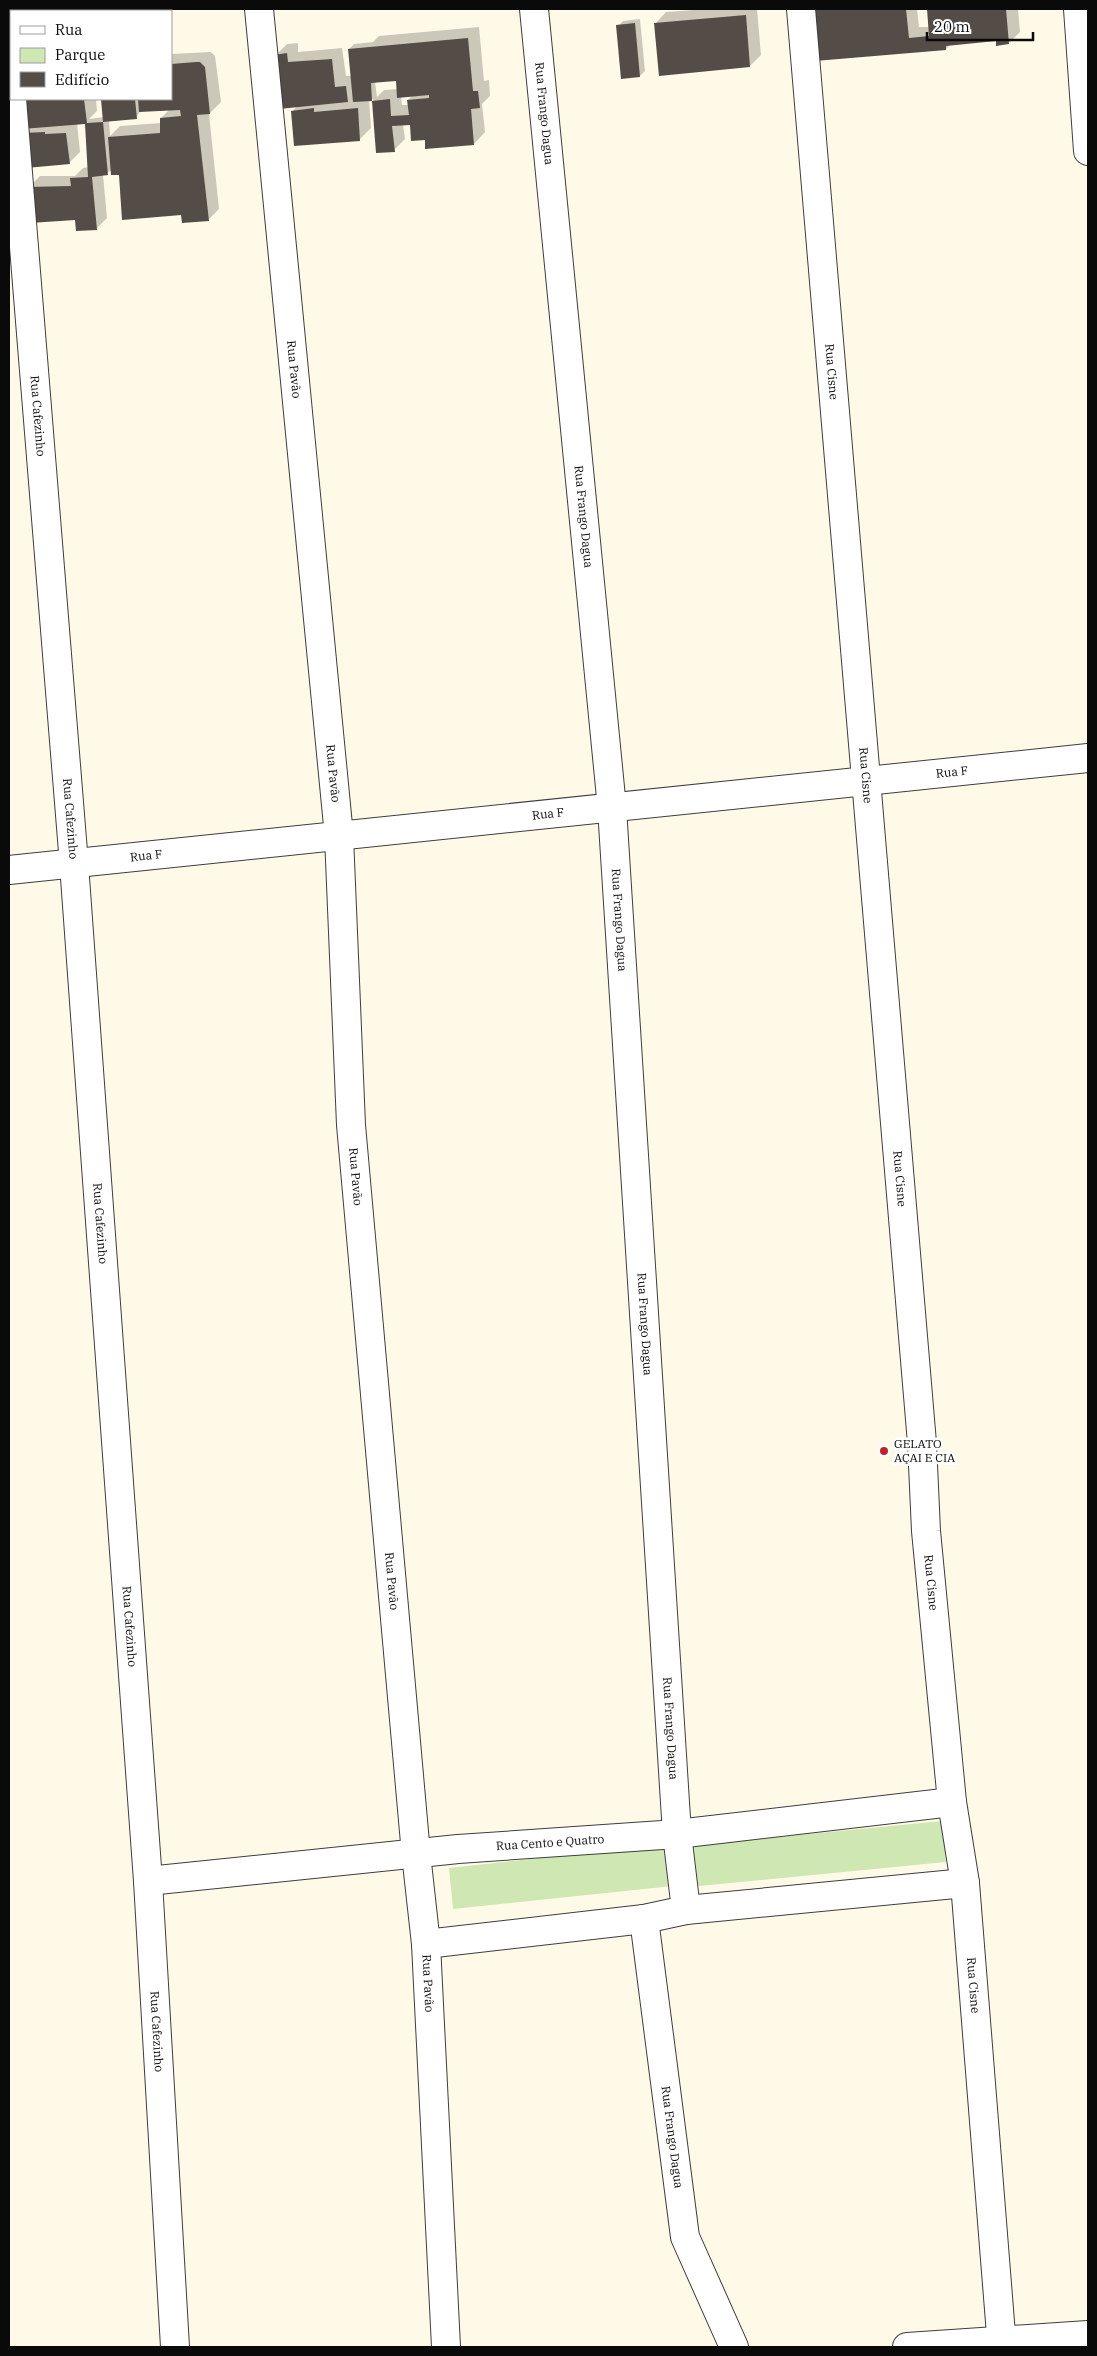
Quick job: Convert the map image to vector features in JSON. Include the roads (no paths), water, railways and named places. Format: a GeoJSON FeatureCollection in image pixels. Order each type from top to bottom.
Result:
{"type":"FeatureCollection","features":[{"type":"Feature","properties":{"kind":"street","name":"Rua Pavão"},"geometry":{"type":"LineString","coordinates":[[259,9],[339,836],[351,1125],[416,1854],[426,1944],[446,2347]]}},
{"type":"Feature","properties":{"kind":"street","name":"Rua Frango Dagua"},"geometry":{"type":"LineString","coordinates":[[534,9],[612,808],[677,1834],[686,1910]]}},
{"type":"Feature","properties":{"kind":"street","name":"Rua Cisne"},"geometry":{"type":"LineString","coordinates":[[801,9],[921,1433],[926,1531],[952,1802],[965,1883],[1001,2344]]}},
{"type":"Feature","properties":{"kind":"street"},"geometry":{"type":"LineString","coordinates":[[1078,9],[1088,151]]}},
{"type":"Feature","properties":{"kind":"street"},"geometry":{"type":"LineString","coordinates":[[9,53],[10,68]]}},
{"type":"Feature","properties":{"kind":"street","name":"Rua Cafezinho"},"geometry":{"type":"LineString","coordinates":[[12,100],[74,864],[148,1881],[175,2347]]}},
{"type":"Feature","properties":{"kind":"street","name":"Rua F"},"geometry":{"type":"LineString","coordinates":[[9,870],[1088,758]]}},
{"type":"Feature","properties":{"kind":"street","name":"Rua Cento e Quatro"},"geometry":{"type":"LineString","coordinates":[[148,1881],[458,1849],[677,1834],[952,1802]]}},
{"type":"Feature","properties":{"kind":"street"},"geometry":{"type":"LineString","coordinates":[[426,1944],[644,1918],[686,1910],[965,1883]]}},
{"type":"Feature","properties":{"kind":"street","name":"Rua Frango Dagua"},"geometry":{"type":"LineString","coordinates":[[644,1918],[685,2237],[734,2347]]}},
{"type":"Feature","properties":{"kind":"street"},"geometry":{"type":"LineString","coordinates":[[907,2347],[1001,2344],[1088,2335]]}},
{"type":"Feature","properties":{"kind":"place","name":"GELATO AÇAI E CIA"},"geometry":{"type":"Point","coordinates":[884,1451]}}]}
